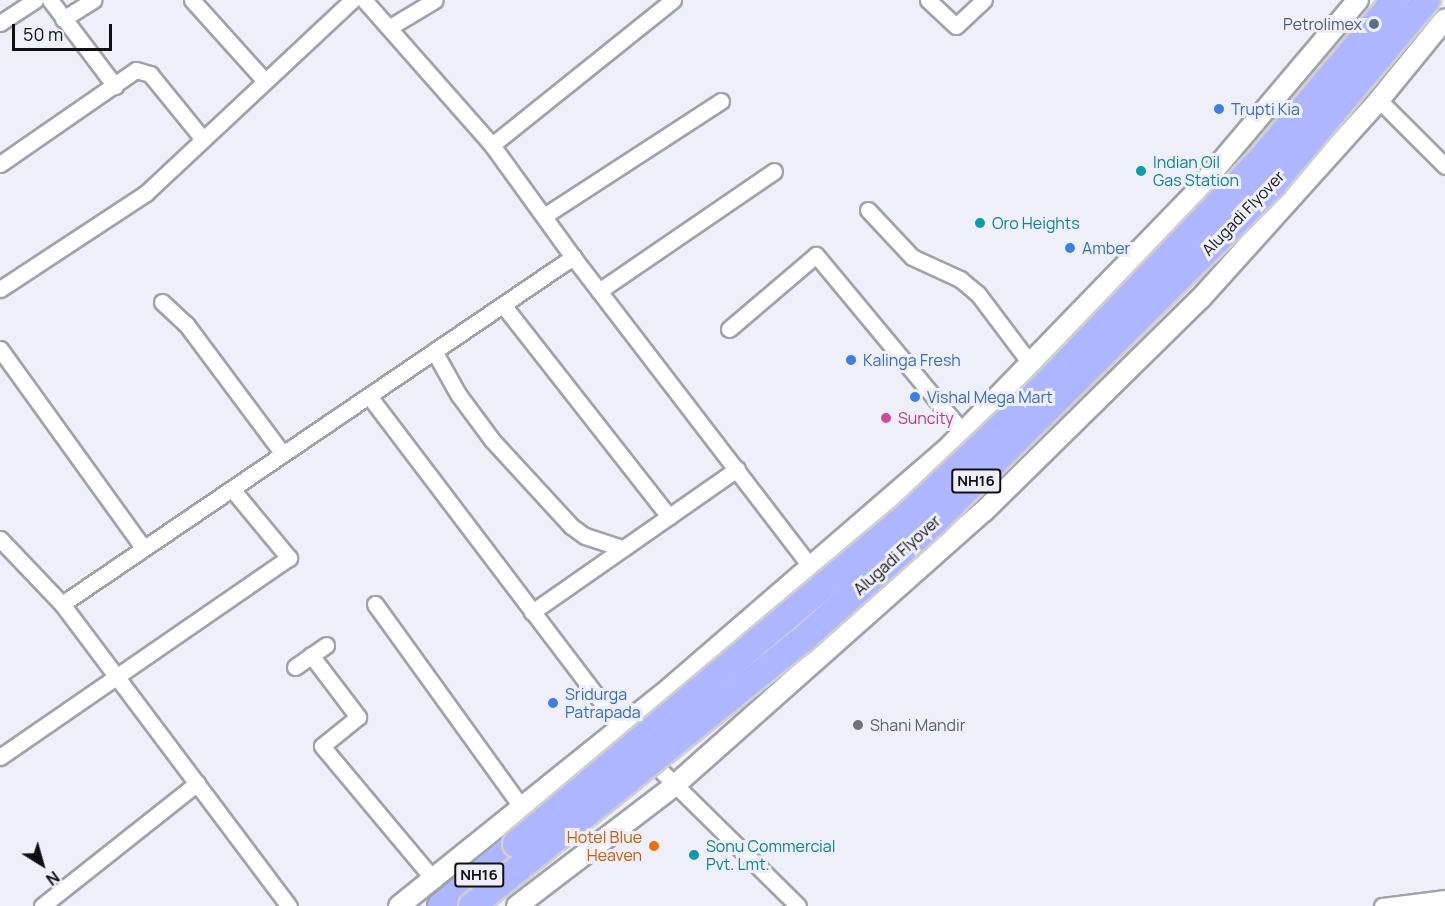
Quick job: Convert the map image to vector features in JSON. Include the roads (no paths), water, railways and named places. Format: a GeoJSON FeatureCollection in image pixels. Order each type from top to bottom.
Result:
{"type":"FeatureCollection","features":[{"type":"Feature","properties":{"kind":"highway","name":"Alugadi Flyover"},"geometry":{"type":"LineString","coordinates":[[441,906],[774,631],[917,506],[1150,279],[1263,157],[1395,0]]}},
{"type":"Feature","properties":{"kind":"highway","name":"Alugadi Flyover"},"geometry":{"type":"LineString","coordinates":[[472,906],[801,641],[934,522],[1273,184],[1427,0]]}},
{"type":"Feature","properties":{"kind":"street"},"geometry":{"type":"LineString","coordinates":[[0,23],[35,0]]}},
{"type":"Feature","properties":{"kind":"street"},"geometry":{"type":"LineString","coordinates":[[50,0],[115,86]]}},
{"type":"Feature","properties":{"kind":"street"},"geometry":{"type":"LineString","coordinates":[[63,19],[93,0]]}},
{"type":"Feature","properties":{"kind":"street"},"geometry":{"type":"LineString","coordinates":[[192,0],[264,80]]}},
{"type":"Feature","properties":{"kind":"street"},"geometry":{"type":"LineString","coordinates":[[0,289],[146,193],[202,138],[352,0]]}},
{"type":"Feature","properties":{"kind":"street"},"geometry":{"type":"LineString","coordinates":[[364,0],[492,146],[573,257],[811,567]]}},
{"type":"Feature","properties":{"kind":"street"},"geometry":{"type":"LineString","coordinates":[[390,27],[435,0]]}},
{"type":"Feature","properties":{"kind":"street"},"geometry":{"type":"LineString","coordinates":[[492,146],[673,0]]}},
{"type":"Feature","properties":{"kind":"street"},"geometry":{"type":"LineString","coordinates":[[928,0],[956,26],[984,0]]}},
{"type":"Feature","properties":{"kind":"street"},"geometry":{"type":"LineString","coordinates":[[399,906],[523,809],[620,729],[811,567],[963,432],[1194,194],[1359,0]]}},
{"type":"Feature","properties":{"kind":"street"},"geometry":{"type":"LineString","coordinates":[[518,906],[675,785],[983,512],[1200,299],[1379,100],[1445,19]]}},
{"type":"Feature","properties":{"kind":"street"},"geometry":{"type":"LineString","coordinates":[[0,164],[136,70],[144,70],[202,138]]}},
{"type":"Feature","properties":{"kind":"street"},"geometry":{"type":"LineString","coordinates":[[544,216],[721,100]]}},
{"type":"Feature","properties":{"kind":"street"},"geometry":{"type":"LineString","coordinates":[[1379,100],[1445,166]]}},
{"type":"Feature","properties":{"kind":"street"},"geometry":{"type":"LineString","coordinates":[[599,291],[774,171]]}},
{"type":"Feature","properties":{"kind":"street"},"geometry":{"type":"LineString","coordinates":[[868,210],[912,257],[960,279],[978,294],[1030,363]]}},
{"type":"Feature","properties":{"kind":"street"},"geometry":{"type":"LineString","coordinates":[[729,329],[816,255],[963,432]]}},
{"type":"Feature","properties":{"kind":"street"},"geometry":{"type":"LineString","coordinates":[[62,604],[573,257]]}},
{"type":"Feature","properties":{"kind":"street"},"geometry":{"type":"LineString","coordinates":[[162,302],[186,324],[283,454]]}},
{"type":"Feature","properties":{"kind":"street"},"geometry":{"type":"LineString","coordinates":[[503,305],[669,517]]}},
{"type":"Feature","properties":{"kind":"street"},"geometry":{"type":"LineString","coordinates":[[0,349],[144,549]]}},
{"type":"Feature","properties":{"kind":"street"},"geometry":{"type":"LineString","coordinates":[[434,351],[458,394],[492,440],[571,526],[585,536],[623,548]]}},
{"type":"Feature","properties":{"kind":"street"},"geometry":{"type":"LineString","coordinates":[[369,396],[620,729],[798,906]]}},
{"type":"Feature","properties":{"kind":"street"},"geometry":{"type":"LineString","coordinates":[[532,612],[736,469]]}},
{"type":"Feature","properties":{"kind":"street"},"geometry":{"type":"LineString","coordinates":[[0,757],[289,558],[232,489]]}},
{"type":"Feature","properties":{"kind":"street"},"geometry":{"type":"LineString","coordinates":[[2,546],[62,604],[289,906]]}},
{"type":"Feature","properties":{"kind":"street"},"geometry":{"type":"LineString","coordinates":[[375,604],[523,809]]}},
{"type":"Feature","properties":{"kind":"street"},"geometry":{"type":"LineString","coordinates":[[295,667],[326,645]]}},
{"type":"Feature","properties":{"kind":"street"},"geometry":{"type":"LineString","coordinates":[[311,655],[358,717],[322,746],[434,880]]}},
{"type":"Feature","properties":{"kind":"street"},"geometry":{"type":"LineString","coordinates":[[42,906],[197,783]]}},
{"type":"Feature","properties":{"kind":"street"},"geometry":{"type":"LineString","coordinates":[[1382,906],[1445,898]]}},
{"type":"Feature","properties":{"kind":"place","name":"Petrolimex"},"geometry":{"type":"Point","coordinates":[1374,24]}},
{"type":"Feature","properties":{"kind":"place","name":"Trupti Kia"},"geometry":{"type":"Point","coordinates":[1219,109]}},
{"type":"Feature","properties":{"kind":"place","name":"Indian Oil Gas Station"},"geometry":{"type":"Point","coordinates":[1141,171]}},
{"type":"Feature","properties":{"kind":"place","name":"Oro Heights"},"geometry":{"type":"Point","coordinates":[980,223]}},
{"type":"Feature","properties":{"kind":"place","name":"Amber"},"geometry":{"type":"Point","coordinates":[1070,248]}},
{"type":"Feature","properties":{"kind":"place","name":"Kalinga Fresh"},"geometry":{"type":"Point","coordinates":[851,360]}},
{"type":"Feature","properties":{"kind":"place","name":"Vishal Mega Mart"},"geometry":{"type":"Point","coordinates":[915,397]}},
{"type":"Feature","properties":{"kind":"place","name":"Suncity"},"geometry":{"type":"Point","coordinates":[886,418]}},
{"type":"Feature","properties":{"kind":"place","name":"Sridurga Patrapada"},"geometry":{"type":"Point","coordinates":[553,703]}},
{"type":"Feature","properties":{"kind":"place","name":"Shani Mandir"},"geometry":{"type":"Point","coordinates":[858,725]}},
{"type":"Feature","properties":{"kind":"place","name":"Hotel Blue Heaven"},"geometry":{"type":"Point","coordinates":[654,846]}},
{"type":"Feature","properties":{"kind":"place","name":"Sonu Commercial Pvt. Lmt."},"geometry":{"type":"Point","coordinates":[694,855]}}]}
